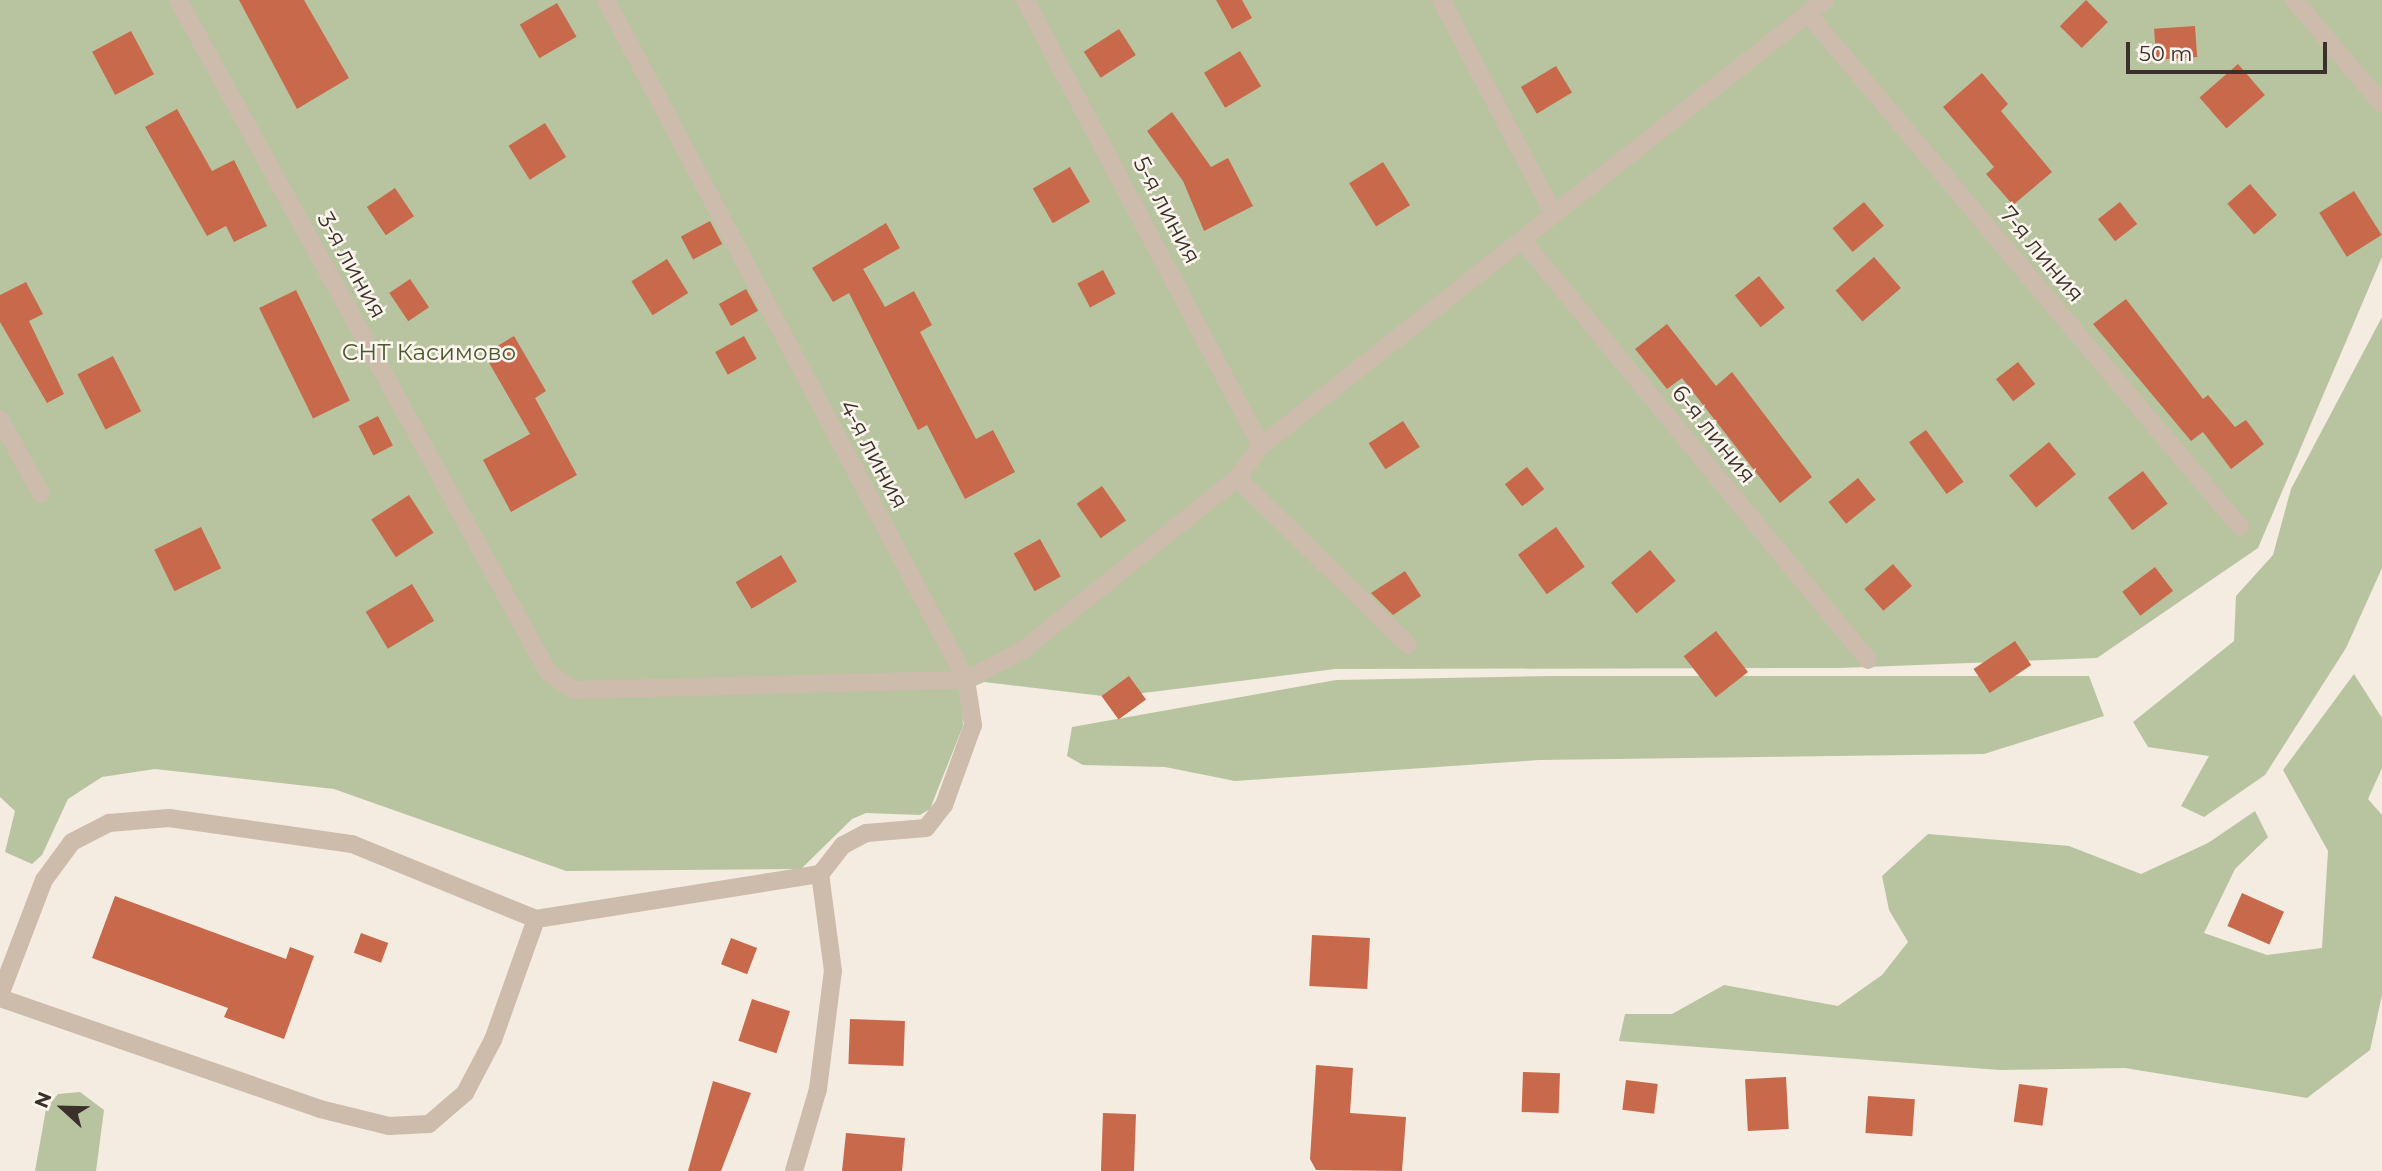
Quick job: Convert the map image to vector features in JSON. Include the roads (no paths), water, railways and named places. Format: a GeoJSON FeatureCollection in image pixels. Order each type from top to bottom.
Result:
{"type":"FeatureCollection","features":[{"type":"Feature","properties":{"kind":"street","name":"3-я линия"},"geometry":{"type":"LineString","coordinates":[[178,0],[548,672],[574,690],[966,680]]}},
{"type":"Feature","properties":{"kind":"street","name":"4-я линия"},"geometry":{"type":"LineString","coordinates":[[606,0],[966,680],[973,725],[944,804],[926,828],[866,833],[843,845],[820,874]]}},
{"type":"Feature","properties":{"kind":"street","name":"5-я линия"},"geometry":{"type":"LineString","coordinates":[[1025,0],[1261,446]]}},
{"type":"Feature","properties":{"kind":"street"},"geometry":{"type":"LineString","coordinates":[[1441,0],[1553,214]]}},
{"type":"Feature","properties":{"kind":"street"},"geometry":{"type":"LineString","coordinates":[[966,680],[1023,650],[1237,478],[1261,446],[1825,0]]}},
{"type":"Feature","properties":{"kind":"street"},"geometry":{"type":"LineString","coordinates":[[2294,0],[2382,104]]}},
{"type":"Feature","properties":{"kind":"street","name":"7-я линия"},"geometry":{"type":"LineString","coordinates":[[1808,13],[2240,527]]}},
{"type":"Feature","properties":{"kind":"street","name":"6-я линия"},"geometry":{"type":"LineString","coordinates":[[1522,240],[1868,660]]}},
{"type":"Feature","properties":{"kind":"street"},"geometry":{"type":"LineString","coordinates":[[0,419],[41,494]]}},
{"type":"Feature","properties":{"kind":"street"},"geometry":{"type":"LineString","coordinates":[[1237,478],[1408,645]]}},
{"type":"Feature","properties":{"kind":"street"},"geometry":{"type":"LineString","coordinates":[[537,919],[493,1040],[465,1093],[429,1124],[389,1126],[320,1109],[0,997],[44,880],[72,842],[109,823],[169,818],[352,844],[537,919],[820,874],[833,971],[818,1088],[794,1171]]}},
{"type":"Feature","properties":{"kind":"park label","name":"СНТ Касимово"},"geometry":{"type":"Point","coordinates":[429,352]}}]}
